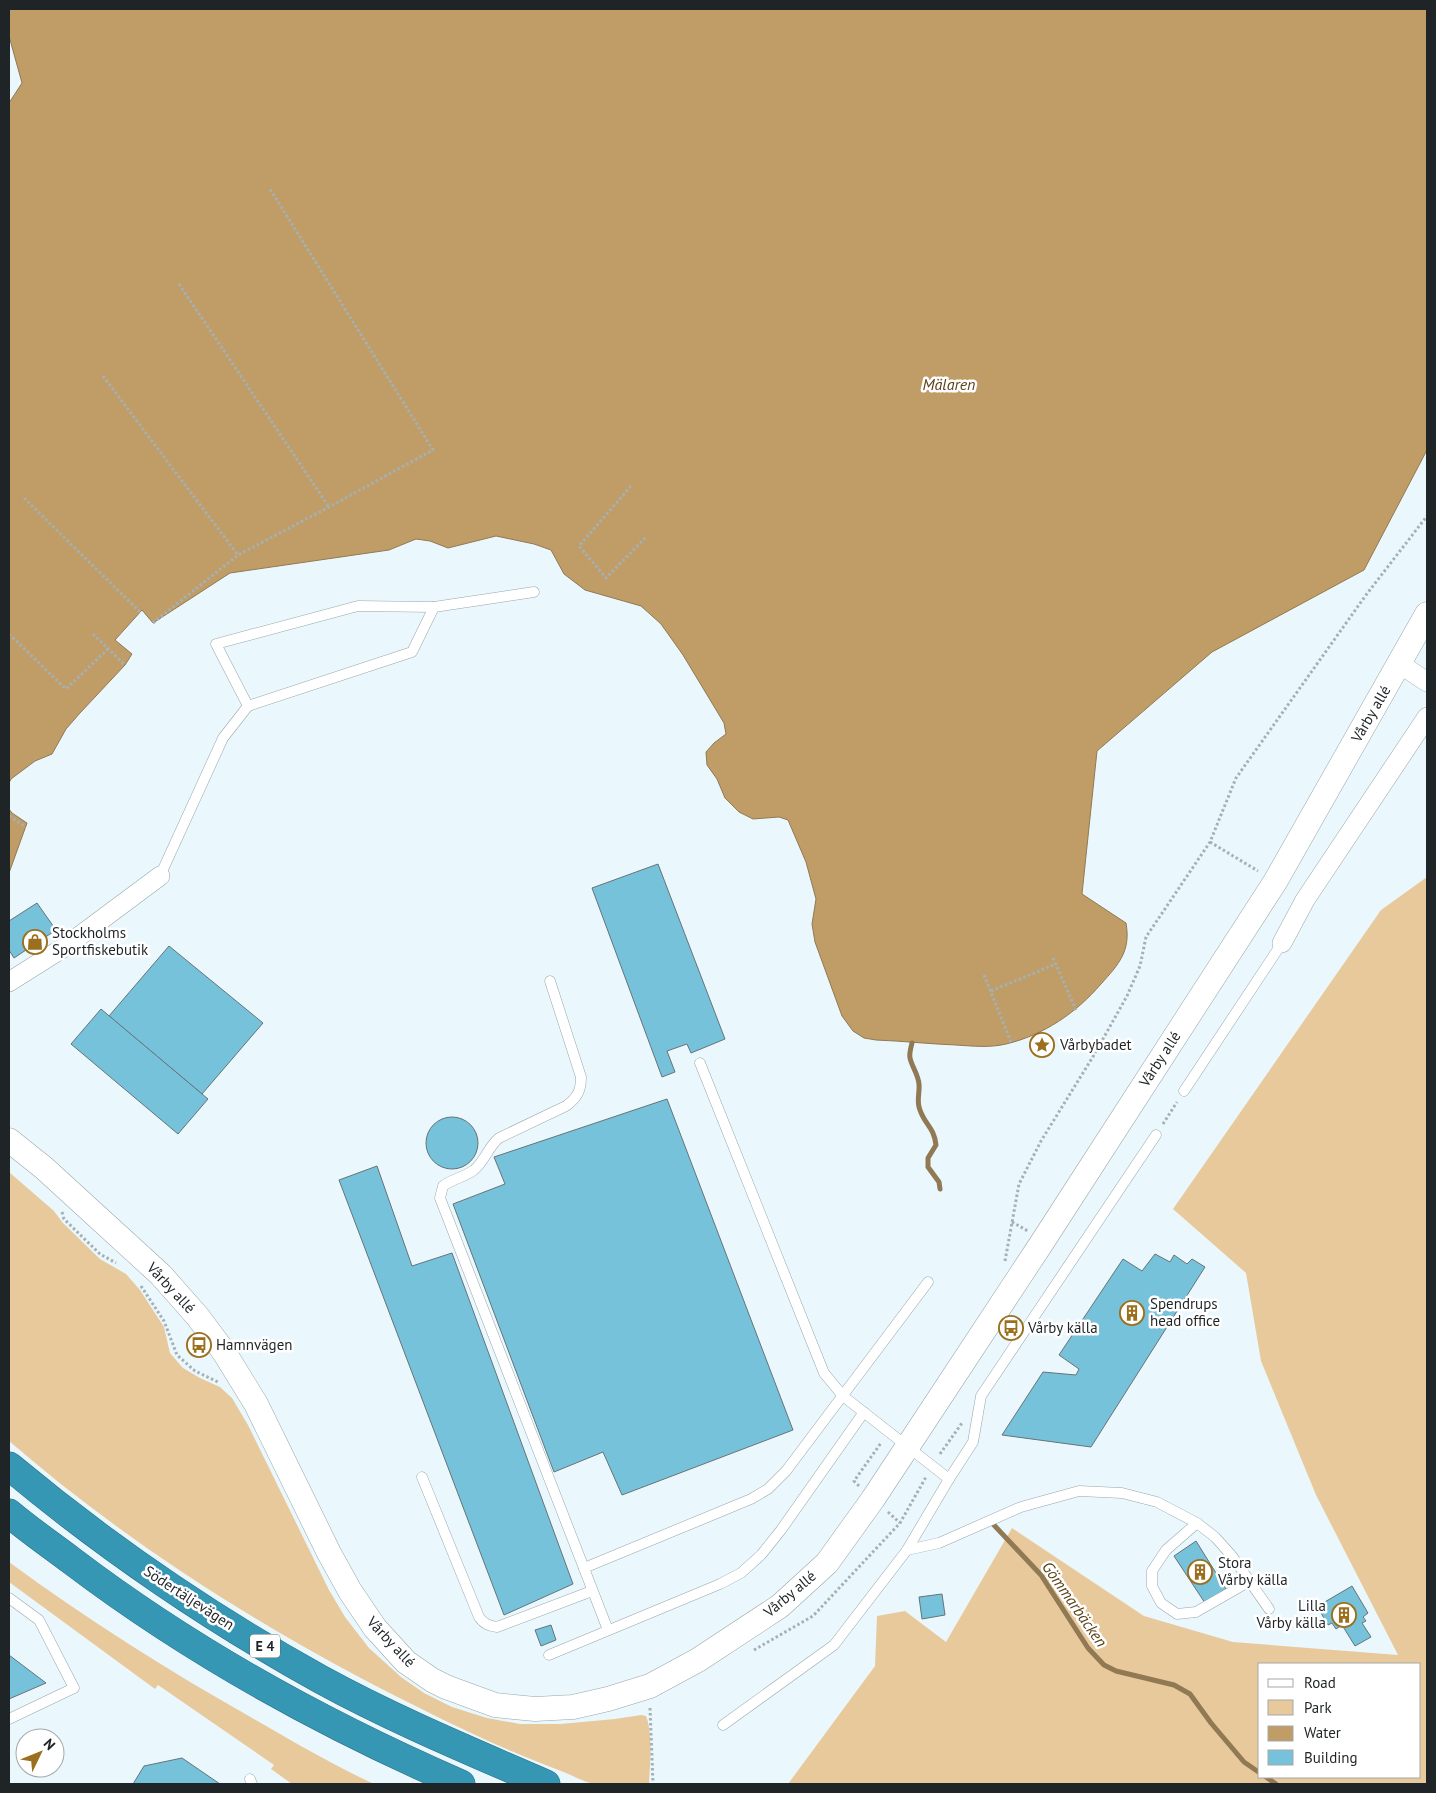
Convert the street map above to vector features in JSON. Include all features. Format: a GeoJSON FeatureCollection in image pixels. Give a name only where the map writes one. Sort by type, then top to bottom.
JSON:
{"type":"FeatureCollection","features":[{"type":"Feature","properties":{"kind":"highway","name":"Södertäljevägen"},"geometry":{"type":"LineString","coordinates":[[9,1466],[137,1565],[320,1679],[405,1722],[546,1784]]}},
{"type":"Feature","properties":{"kind":"highway","name":"E 4"},"geometry":{"type":"LineString","coordinates":[[9,1513],[116,1594],[205,1652],[299,1707],[395,1756],[461,1784]]}},
{"type":"Feature","properties":{"kind":"street","name":"Vårby allé"},"geometry":{"type":"LineString","coordinates":[[9,1140],[51,1174],[161,1275],[198,1317],[224,1352],[256,1404],[338,1570],[362,1610],[385,1640],[406,1662],[446,1688],[494,1705],[534,1709],[573,1707],[650,1686],[698,1660],[780,1606],[827,1563],[873,1500],[1275,882],[1427,614]]}},
{"type":"Feature","properties":{"kind":"street"},"geometry":{"type":"LineString","coordinates":[[1400,664],[1427,682]]}},
{"type":"Feature","properties":{"kind":"street"},"geometry":{"type":"LineString","coordinates":[[1282,944],[1305,900],[1427,718]]}},
{"type":"Feature","properties":{"kind":"street"},"geometry":{"type":"LineString","coordinates":[[9,982],[66,946],[160,876]]}},
{"type":"Feature","properties":{"kind":"lane"},"geometry":{"type":"LineString","coordinates":[[248,706],[216,644],[358,606],[434,607],[534,592]]}},
{"type":"Feature","properties":{"kind":"lane"},"geometry":{"type":"LineString","coordinates":[[160,876],[223,738],[248,706],[412,652],[434,607]]}},
{"type":"Feature","properties":{"kind":"lane"},"geometry":{"type":"LineString","coordinates":[[1184,1091],[1282,944]]}},
{"type":"Feature","properties":{"kind":"lane"},"geometry":{"type":"LineString","coordinates":[[550,981],[581,1077],[579,1094],[574,1101],[566,1106],[499,1138],[493,1143],[474,1170],[446,1183],[440,1194],[608,1630]]}},
{"type":"Feature","properties":{"kind":"lane"},"geometry":{"type":"LineString","coordinates":[[700,1063],[824,1372],[843,1396],[950,1479]]}},
{"type":"Feature","properties":{"kind":"lane"},"geometry":{"type":"LineString","coordinates":[[723,1725],[834,1645],[907,1550],[973,1442],[981,1396],[1156,1135]]}},
{"type":"Feature","properties":{"kind":"lane"},"geometry":{"type":"LineString","coordinates":[[584,1568],[751,1499],[768,1489],[786,1471],[928,1282]]}},
{"type":"Feature","properties":{"kind":"lane"},"geometry":{"type":"LineString","coordinates":[[548,1655],[720,1584],[741,1573],[753,1563],[781,1530],[864,1412]]}},
{"type":"Feature","properties":{"kind":"lane"},"geometry":{"type":"LineString","coordinates":[[422,1477],[479,1617],[484,1623],[497,1627],[592,1591]]}},
{"type":"Feature","properties":{"kind":"lane"},"geometry":{"type":"LineString","coordinates":[[907,1550],[939,1543],[1022,1507],[1079,1491],[1122,1493],[1157,1502],[1197,1522],[1215,1537],[1232,1556],[1269,1609]]}},
{"type":"Feature","properties":{"kind":"lane"},"geometry":{"type":"LineString","coordinates":[[1197,1522],[1166,1550],[1152,1571],[1152,1586],[1162,1603],[1177,1614],[1196,1612],[1250,1581]]}},
{"type":"Feature","properties":{"kind":"lane"},"geometry":{"type":"LineString","coordinates":[[9,1598],[39,1620],[74,1688],[9,1719]]}},
{"type":"Feature","properties":{"kind":"path"},"geometry":{"type":"LineString","coordinates":[[153,623],[238,555],[329,508],[433,450],[270,189]]}},
{"type":"Feature","properties":{"kind":"path"},"geometry":{"type":"LineString","coordinates":[[179,284],[329,508]]}},
{"type":"Feature","properties":{"kind":"path"},"geometry":{"type":"LineString","coordinates":[[103,376],[238,555]]}},
{"type":"Feature","properties":{"kind":"path"},"geometry":{"type":"LineString","coordinates":[[631,486],[579,546],[606,578],[646,537]]}},
{"type":"Feature","properties":{"kind":"path"},"geometry":{"type":"LineString","coordinates":[[24,498],[140,612]]}},
{"type":"Feature","properties":{"kind":"path"},"geometry":{"type":"LineString","coordinates":[[1004,1268],[1019,1184],[1041,1141],[1094,1055],[1126,996],[1140,966],[1146,937],[1210,842],[1236,778],[1366,594],[1427,516]]}},
{"type":"Feature","properties":{"kind":"path"},"geometry":{"type":"LineString","coordinates":[[9,634],[66,688],[108,649]]}},
{"type":"Feature","properties":{"kind":"path"},"geometry":{"type":"LineString","coordinates":[[93,634],[125,666]]}},
{"type":"Feature","properties":{"kind":"path"},"geometry":{"type":"LineString","coordinates":[[9,816],[26,827]]}},
{"type":"Feature","properties":{"kind":"path"},"geometry":{"type":"LineString","coordinates":[[1053,958],[1076,1010]]}},
{"type":"Feature","properties":{"kind":"path"},"geometry":{"type":"LineString","coordinates":[[991,991],[1056,964]]}},
{"type":"Feature","properties":{"kind":"path"},"geometry":{"type":"LineString","coordinates":[[984,975],[1012,1042]]}},
{"type":"Feature","properties":{"kind":"path"},"geometry":{"type":"LineString","coordinates":[[1156,1135],[1184,1091]]}},
{"type":"Feature","properties":{"kind":"path"},"geometry":{"type":"LineString","coordinates":[[889,1432],[854,1481],[900,1523]]}},
{"type":"Feature","properties":{"kind":"path"},"geometry":{"type":"LineString","coordinates":[[650,1708],[653,1784]]}},
{"type":"Feature","properties":{"kind":"green space"},"geometry":{"type":"Polygon","coordinates":[[[1427,877],[1427,1784],[788,1784],[875,1666],[877,1616],[905,1611],[946,1642],[1012,1528],[1144,1616],[1233,1642],[1398,1655],[1316,1495],[1261,1361],[1246,1273],[1173,1209],[1381,910],[1427,877]]]}},
{"type":"Feature","properties":{"kind":"green space"},"geometry":{"type":"Polygon","coordinates":[[[9,1172],[54,1211],[63,1223],[100,1259],[126,1274],[140,1290],[164,1327],[170,1353],[183,1368],[220,1387],[232,1398],[248,1425],[329,1590],[345,1617],[369,1648],[401,1677],[424,1693],[452,1707],[487,1718],[520,1724],[560,1724],[646,1716],[650,1740],[649,1784],[603,1785],[583,1781],[482,1738],[348,1671],[230,1603],[172,1566],[62,1485],[9,1441],[9,1172]]]}},
{"type":"Feature","properties":{"kind":"green space"},"geometry":{"type":"Polygon","coordinates":[[[9,1562],[99,1625],[160,1664],[299,1745],[374,1784],[292,1784],[271,1769],[274,1765],[158,1685],[155,1689],[9,1582],[9,1562]]]}},
{"type":"Feature","properties":{"kind":"water","name":"Mälaren"},"geometry":{"type":"Polygon","coordinates":[[[9,9],[1427,9],[1427,450],[1364,570],[1212,652],[1097,751],[1082,894],[1126,923],[1127,942],[1125,949],[1118,963],[1107,977],[1091,995],[1070,1013],[1046,1029],[1006,1044],[981,1046],[876,1040],[864,1038],[853,1031],[842,1016],[815,942],[812,924],[816,899],[806,862],[788,820],[779,817],[753,819],[739,812],[725,798],[717,779],[707,765],[706,752],[726,734],[724,723],[683,655],[661,624],[641,606],[585,590],[564,574],[551,550],[534,544],[496,536],[448,548],[430,541],[416,539],[389,550],[230,573],[153,623],[142,610],[115,640],[132,654],[125,665],[66,729],[52,754],[35,761],[11,779],[9,783],[9,103],[22,83],[9,36],[9,9]]]}},
{"type":"Feature","properties":{"kind":"water"},"geometry":{"type":"Polygon","coordinates":[[[9,809],[27,823],[9,873],[9,809]]]}},
{"type":"Feature","properties":{"kind":"building"},"geometry":{"type":"Polygon","coordinates":[[[658,864],[725,1039],[691,1053],[687,1044],[667,1051],[675,1072],[662,1077],[592,888],[658,864]]]}},
{"type":"Feature","properties":{"kind":"building"},"geometry":{"type":"Polygon","coordinates":[[[37,903],[56,930],[14,958],[9,950],[9,921],[37,903]]]}},
{"type":"Feature","properties":{"kind":"building"},"geometry":{"type":"Polygon","coordinates":[[[169,946],[263,1023],[202,1094],[109,1016],[169,946]]]}},
{"type":"Feature","properties":{"kind":"building"},"geometry":{"type":"Polygon","coordinates":[[[101,1009],[208,1099],[178,1134],[71,1044],[101,1009]]]}},
{"type":"Feature","properties":{"kind":"building"},"geometry":{"type":"Polygon","coordinates":[[[667,1099],[793,1430],[622,1495],[603,1452],[554,1472],[453,1204],[505,1184],[494,1157],[667,1099]]]}},
{"type":"Feature","properties":{"kind":"building"},"geometry":{"type":"Polygon","coordinates":[[[447,1117],[457,1117],[467,1121],[474,1128],[478,1143],[474,1158],[467,1165],[457,1169],[447,1169],[437,1165],[430,1158],[426,1148],[426,1138],[430,1128],[437,1121],[447,1117]]]}},
{"type":"Feature","properties":{"kind":"building"},"geometry":{"type":"Polygon","coordinates":[[[377,1166],[412,1266],[452,1253],[573,1584],[504,1615],[339,1180],[377,1166]]]}},
{"type":"Feature","properties":{"kind":"building","name":"Spendrups head office"},"geometry":{"type":"Polygon","coordinates":[[[1155,1254],[1170,1262],[1174,1255],[1187,1264],[1192,1259],[1205,1267],[1091,1447],[1002,1435],[1043,1372],[1076,1375],[1079,1369],[1059,1355],[1123,1259],[1142,1271],[1155,1254]]]}},
{"type":"Feature","properties":{"kind":"building","name":"Stora Vårby källa"},"geometry":{"type":"Polygon","coordinates":[[[1196,1541],[1226,1589],[1205,1603],[1174,1556],[1196,1541]]]}},
{"type":"Feature","properties":{"kind":"building","name":"Lilla Vårby källa"},"geometry":{"type":"Polygon","coordinates":[[[1352,1586],[1368,1613],[1363,1617],[1366,1621],[1362,1623],[1371,1637],[1355,1646],[1342,1625],[1336,1629],[1332,1623],[1328,1625],[1321,1613],[1327,1610],[1323,1603],[1352,1586]]]}},
{"type":"Feature","properties":{"kind":"building"},"geometry":{"type":"Polygon","coordinates":[[[942,1594],[945,1615],[922,1619],[919,1597],[942,1594]]]}},
{"type":"Feature","properties":{"kind":"building"},"geometry":{"type":"Polygon","coordinates":[[[551,1625],[556,1640],[541,1646],[535,1630],[551,1625]]]}},
{"type":"Feature","properties":{"kind":"building"},"geometry":{"type":"Polygon","coordinates":[[[9,1655],[46,1683],[9,1699],[9,1655]]]}},
{"type":"Feature","properties":{"kind":"building"},"geometry":{"type":"Polygon","coordinates":[[[182,1758],[220,1784],[133,1784],[144,1766],[182,1758]]]}},
{"type":"Feature","properties":{"kind":"waterway"},"geometry":{"type":"LineString","coordinates":[[912,1043],[910,1056],[918,1080],[919,1107],[933,1134],[936,1145],[928,1158],[928,1167],[939,1182],[940,1189]]}},
{"type":"Feature","properties":{"kind":"waterway","name":"Gömmarbäcken"},"geometry":{"type":"LineString","coordinates":[[993,1524],[1041,1575],[1088,1648],[1104,1665],[1116,1671],[1174,1685],[1190,1694],[1211,1723],[1244,1762],[1258,1772]]}},
{"type":"Feature","properties":{"kind":"waterway","name":"Gömmarbäcken"},"geometry":{"type":"LineString","coordinates":[[1267,1778],[1276,1784]]}},
{"type":"Feature","properties":{"kind":"place","name":"Stockholms Sportfiskebutik"},"geometry":{"type":"Point","coordinates":[35,942]}},
{"type":"Feature","properties":{"kind":"place","name":"Vårbybadet"},"geometry":{"type":"Point","coordinates":[1042,1045]}},
{"type":"Feature","properties":{"kind":"place","name":"Spendrups head office"},"geometry":{"type":"Point","coordinates":[1132,1313]}},
{"type":"Feature","properties":{"kind":"place","name":"Vårby källa"},"geometry":{"type":"Point","coordinates":[1011,1328]}},
{"type":"Feature","properties":{"kind":"place","name":"Hamnvägen"},"geometry":{"type":"Point","coordinates":[199,1345]}},
{"type":"Feature","properties":{"kind":"place","name":"Stora Vårby källa"},"geometry":{"type":"Point","coordinates":[1200,1572]}},
{"type":"Feature","properties":{"kind":"place","name":"Lilla Vårby källa"},"geometry":{"type":"Point","coordinates":[1344,1615]}}]}
